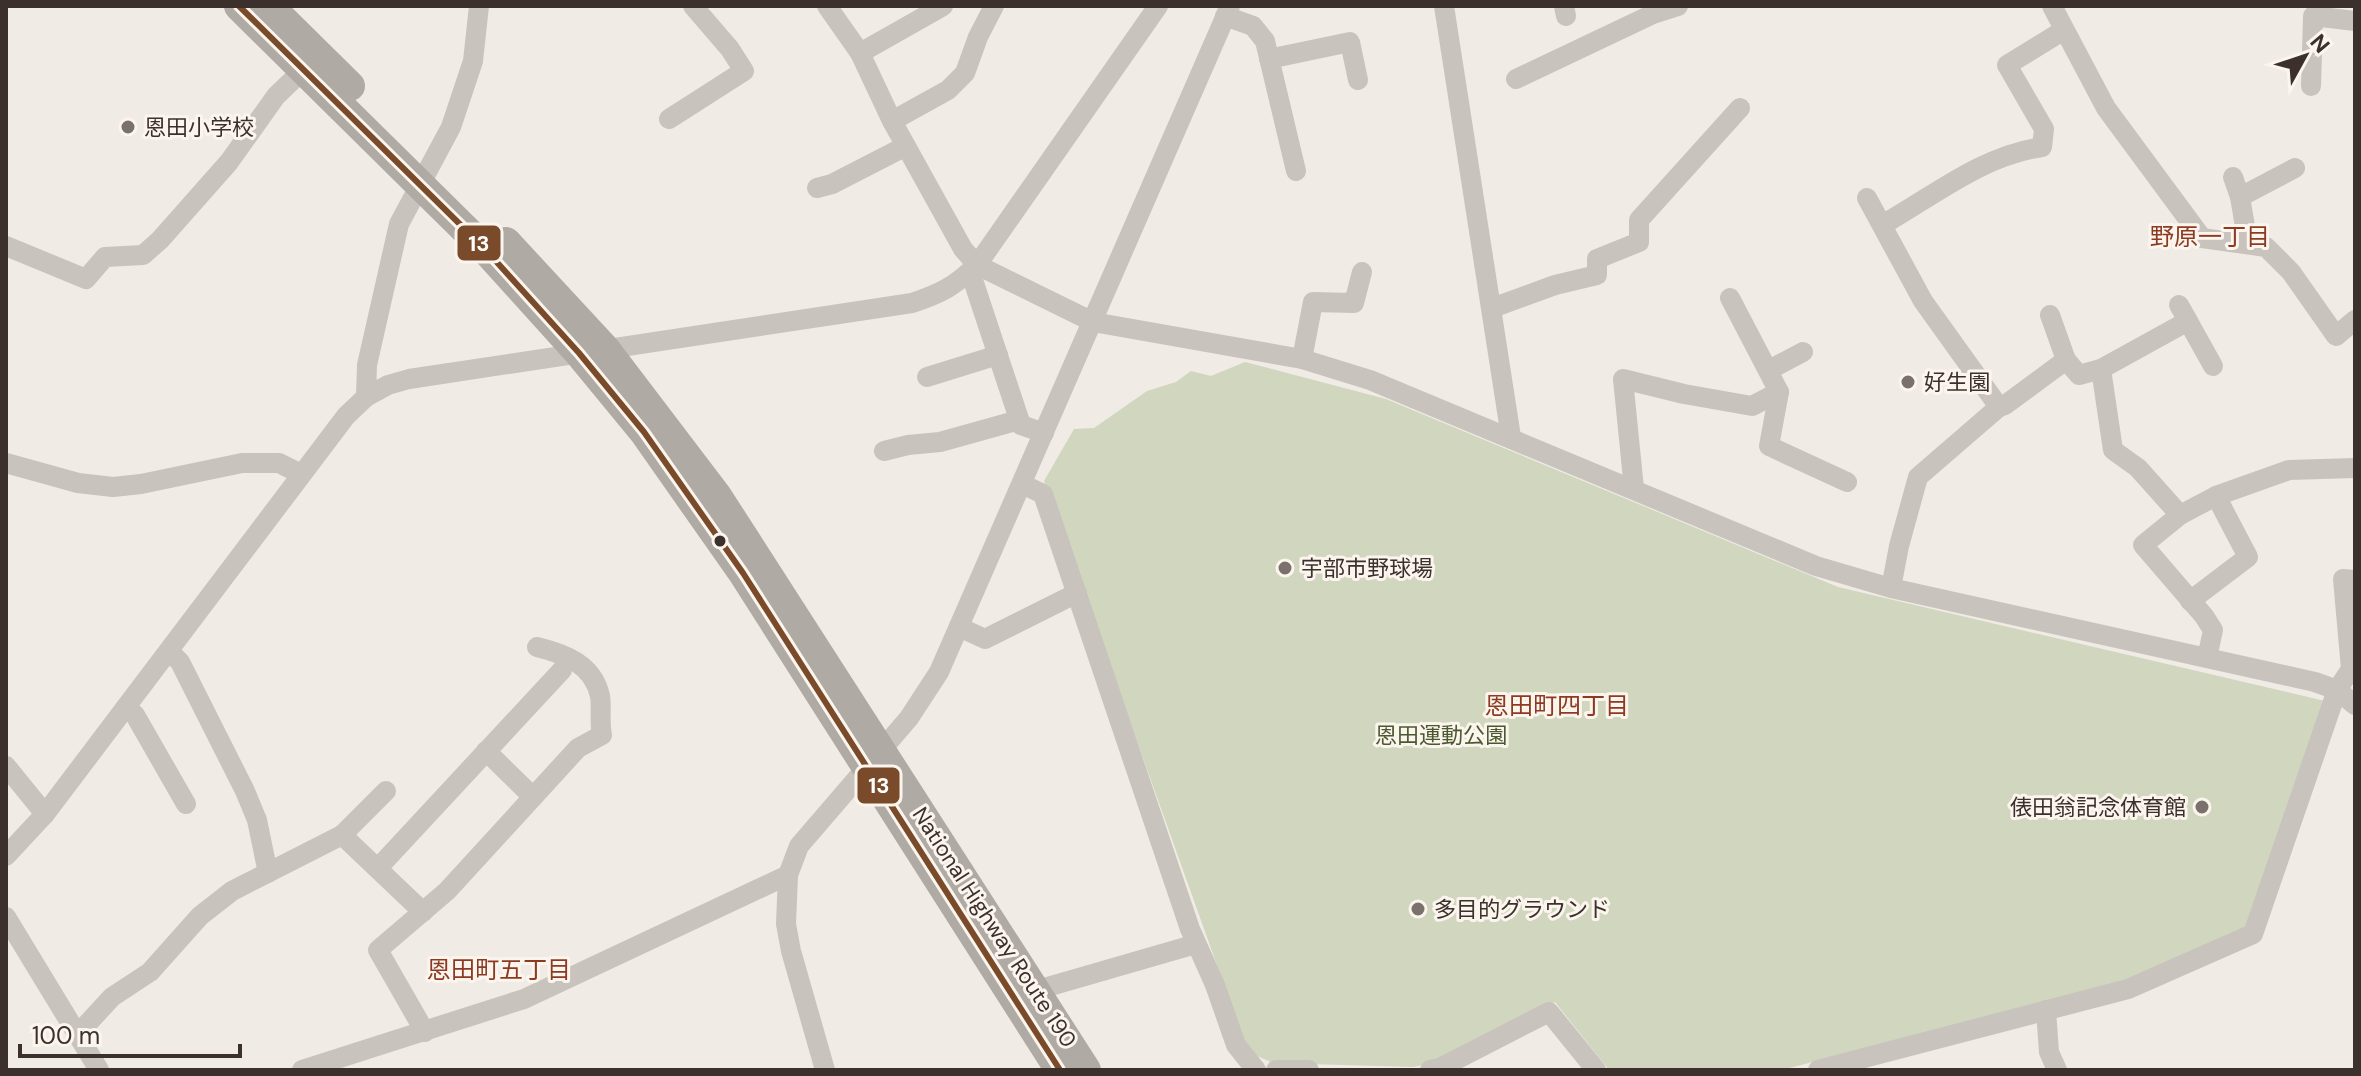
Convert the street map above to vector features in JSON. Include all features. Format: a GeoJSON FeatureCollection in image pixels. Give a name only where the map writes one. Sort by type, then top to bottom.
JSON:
{"type":"FeatureCollection","features":[{"type":"Feature","properties":{"kind":"highway","name":"National Highway Route 190"},"geometry":{"type":"LineString","coordinates":[[239,6],[303,70],[540,278],[592,352],[717,496],[875,759],[1025,994],[1086,1070]]}},
{"type":"Feature","properties":{"kind":"highway","name":"National Highway Route 190"},"geometry":{"type":"LineString","coordinates":[[269,6],[425,174]]}},
{"type":"Feature","properties":{"kind":"highway","name":"National Highway Route 190"},"geometry":{"type":"LineString","coordinates":[[1025,994],[1060,1070]]}},
{"type":"Feature","properties":{"kind":"street"},"geometry":{"type":"LineString","coordinates":[[669,119],[744,71],[730,49],[693,6]]}},
{"type":"Feature","properties":{"kind":"street"},"geometry":{"type":"LineString","coordinates":[[827,6],[860,53],[892,121],[973,268],[1021,425],[1044,433]]}},
{"type":"Feature","properties":{"kind":"street"},"geometry":{"type":"LineString","coordinates":[[860,53],[943,6]]}},
{"type":"Feature","properties":{"kind":"street"},"geometry":{"type":"LineString","coordinates":[[892,121],[948,90],[965,73],[994,6]]}},
{"type":"Feature","properties":{"kind":"street"},"geometry":{"type":"LineString","coordinates":[[6,856],[45,814],[301,474],[346,416],[366,397],[388,385],[409,379],[912,303],[940,294],[973,268],[1158,6]]}},
{"type":"Feature","properties":{"kind":"street"},"geometry":{"type":"LineString","coordinates":[[1444,6],[1511,437]]}},
{"type":"Feature","properties":{"kind":"street"},"geometry":{"type":"LineString","coordinates":[[1516,79],[1653,14],[1678,6]]}},
{"type":"Feature","properties":{"kind":"street"},"geometry":{"type":"LineString","coordinates":[[2052,6],[2106,108],[2202,238],[2266,247],[2291,272],[2336,336],[2355,320]]}},
{"type":"Feature","properties":{"kind":"street"},"geometry":{"type":"LineString","coordinates":[[366,397],[367,365],[399,224],[451,127],[473,61],[479,11]]}},
{"type":"Feature","properties":{"kind":"street"},"geometry":{"type":"LineString","coordinates":[[825,1070],[786,924],[788,875],[799,846],[875,759],[931,687],[1227,11],[1253,26],[1265,41],[1296,171]]}},
{"type":"Feature","properties":{"kind":"street"},"geometry":{"type":"LineString","coordinates":[[2311,86],[2313,16],[2355,21]]}},
{"type":"Feature","properties":{"kind":"street"},"geometry":{"type":"LineString","coordinates":[[1889,221],[1984,164],[2020,150],[2042,147],[2044,129],[2007,65],[2064,30]]}},
{"type":"Feature","properties":{"kind":"street"},"geometry":{"type":"LineString","coordinates":[[1269,59],[1350,42],[1358,80]]}},
{"type":"Feature","properties":{"kind":"street"},"geometry":{"type":"LineString","coordinates":[[6,246],[86,279],[105,257],[143,255],[229,162],[276,96],[303,70]]}},
{"type":"Feature","properties":{"kind":"street"},"geometry":{"type":"LineString","coordinates":[[1492,308],[1555,285],[1597,275],[1597,259],[1639,242],[1639,220],[1740,108]]}},
{"type":"Feature","properties":{"kind":"street"},"geometry":{"type":"LineString","coordinates":[[817,188],[832,184],[906,146]]}},
{"type":"Feature","properties":{"kind":"street"},"geometry":{"type":"LineString","coordinates":[[2248,244],[2236,187],[2295,168]]}},
{"type":"Feature","properties":{"kind":"street"},"geometry":{"type":"LineString","coordinates":[[1867,198],[1923,301],[1999,407]]}},
{"type":"Feature","properties":{"kind":"street"},"geometry":{"type":"LineString","coordinates":[[973,268],[1093,322],[1302,359],[1370,380],[1816,566],[1891,588],[2315,682],[2337,690],[2355,705]]}},
{"type":"Feature","properties":{"kind":"street"},"geometry":{"type":"LineString","coordinates":[[1302,359],[1313,302],[1354,303],[1362,272]]}},
{"type":"Feature","properties":{"kind":"street"},"geometry":{"type":"LineString","coordinates":[[1730,298],[1779,392],[1769,446],[1847,482]]}},
{"type":"Feature","properties":{"kind":"street"},"geometry":{"type":"LineString","coordinates":[[2050,315],[2066,360],[2079,375],[2101,369],[2183,313],[2213,366]]}},
{"type":"Feature","properties":{"kind":"street"},"geometry":{"type":"LineString","coordinates":[[1769,370],[1803,352]]}},
{"type":"Feature","properties":{"kind":"street"},"geometry":{"type":"LineString","coordinates":[[927,377],[998,355]]}},
{"type":"Feature","properties":{"kind":"street"},"geometry":{"type":"LineString","coordinates":[[1891,588],[1918,477],[1999,407],[2066,360]]}},
{"type":"Feature","properties":{"kind":"street"},"geometry":{"type":"LineString","coordinates":[[2101,369],[2113,450],[2138,468],[2180,515]]}},
{"type":"Feature","properties":{"kind":"street"},"geometry":{"type":"LineString","coordinates":[[1634,489],[1623,379],[1752,406],[1779,392]]}},
{"type":"Feature","properties":{"kind":"street"},"geometry":{"type":"LineString","coordinates":[[884,451],[940,442],[1019,420]]}},
{"type":"Feature","properties":{"kind":"street"},"geometry":{"type":"LineString","coordinates":[[6,463],[78,483],[113,487],[242,463],[279,463],[301,474]]}},
{"type":"Feature","properties":{"kind":"street"},"geometry":{"type":"LineString","coordinates":[[2207,658],[2213,630],[2143,545],[2180,515],[2216,496],[2289,470],[2355,468]]}},
{"type":"Feature","properties":{"kind":"street"},"geometry":{"type":"LineString","coordinates":[[1022,484],[1043,494],[1176,891],[1236,1045],[1256,1070]]}},
{"type":"Feature","properties":{"kind":"street"},"geometry":{"type":"LineString","coordinates":[[2190,601],[2248,557],[2216,496]]}},
{"type":"Feature","properties":{"kind":"street"},"geometry":{"type":"LineString","coordinates":[[1818,1070],[1870,1063],[2046,1010],[2128,989],[2253,934],[2337,690],[2351,669],[2351,636],[2343,579],[2355,580]]}},
{"type":"Feature","properties":{"kind":"street"},"geometry":{"type":"LineString","coordinates":[[959,627],[985,639],[1077,593]]}},
{"type":"Feature","properties":{"kind":"street"},"geometry":{"type":"LineString","coordinates":[[425,1032],[378,950],[447,891],[578,748],[602,735],[600,698],[592,677],[579,663],[557,652],[537,647]]}},
{"type":"Feature","properties":{"kind":"street"},"geometry":{"type":"LineString","coordinates":[[169,651],[180,662],[245,791],[257,820],[268,873]]}},
{"type":"Feature","properties":{"kind":"street"},"geometry":{"type":"LineString","coordinates":[[378,868],[562,670]]}},
{"type":"Feature","properties":{"kind":"street"},"geometry":{"type":"LineString","coordinates":[[126,707],[135,715],[186,804]]}},
{"type":"Feature","properties":{"kind":"street"},"geometry":{"type":"LineString","coordinates":[[486,751],[533,797]]}},
{"type":"Feature","properties":{"kind":"street"},"geometry":{"type":"LineString","coordinates":[[6,766],[45,814]]}},
{"type":"Feature","properties":{"kind":"street"},"geometry":{"type":"LineString","coordinates":[[77,1035],[112,997],[150,972],[200,916],[232,891],[342,835],[386,791]]}},
{"type":"Feature","properties":{"kind":"street"},"geometry":{"type":"LineString","coordinates":[[342,835],[423,912]]}},
{"type":"Feature","properties":{"kind":"street"},"geometry":{"type":"LineString","coordinates":[[302,1070],[524,999],[788,875]]}},
{"type":"Feature","properties":{"kind":"street"},"geometry":{"type":"LineString","coordinates":[[6,917],[99,1070]]}},
{"type":"Feature","properties":{"kind":"street"},"geometry":{"type":"LineString","coordinates":[[1025,994],[1196,944]]}},
{"type":"Feature","properties":{"kind":"street"},"geometry":{"type":"LineString","coordinates":[[2046,1010],[2049,1052],[2057,1070]]}},
{"type":"Feature","properties":{"kind":"street"},"geometry":{"type":"LineString","coordinates":[[1430,1070],[1440,1068],[1549,1012],[1596,1070]]}},
{"type":"Feature","properties":{"kind":"street"},"geometry":{"type":"LineString","coordinates":[[1276,1070],[1309,1070]]}},
{"type":"Feature","properties":{"kind":"green space","name":"恩田運動公園"},"geometry":{"type":"Polygon","coordinates":[[[1245,362],[1386,399],[1838,587],[2325,701],[2248,929],[2135,977],[2044,1004],[1781,1070],[1609,1070],[1555,1002],[1439,1062],[1413,1067],[1273,1063],[1248,1052],[1044,481],[1074,429],[1094,428],[1147,391],[1176,382],[1191,371],[1211,376],[1245,362]]]}},
{"type":"Feature","properties":{"kind":"transit line","name":"13"},"geometry":{"type":"LineString","coordinates":[[239,6],[485,249],[579,353],[644,432],[743,573],[1060,1070]]}},
{"type":"Feature","properties":{"kind":"place","name":"恩田小学校"},"geometry":{"type":"Point","coordinates":[128,127]}},
{"type":"Feature","properties":{"kind":"place","name":"好生園"},"geometry":{"type":"Point","coordinates":[1908,382]}},
{"type":"Feature","properties":{"kind":"place","name":"宇部市野球場"},"geometry":{"type":"Point","coordinates":[1285,568]}},
{"type":"Feature","properties":{"kind":"place","name":"俵田翁記念体育館"},"geometry":{"type":"Point","coordinates":[2202,807]}},
{"type":"Feature","properties":{"kind":"place","name":"多目的グラウンド"},"geometry":{"type":"Point","coordinates":[1418,909]}},
{"type":"Feature","properties":{"kind":"district","name":"野原一丁目"},"geometry":{"type":"Point","coordinates":[2210,237]}},
{"type":"Feature","properties":{"kind":"district","name":"恩田町四丁目"},"geometry":{"type":"Point","coordinates":[1557,706]}},
{"type":"Feature","properties":{"kind":"district","name":"恩田町五丁目"},"geometry":{"type":"Point","coordinates":[499,970]}}]}
